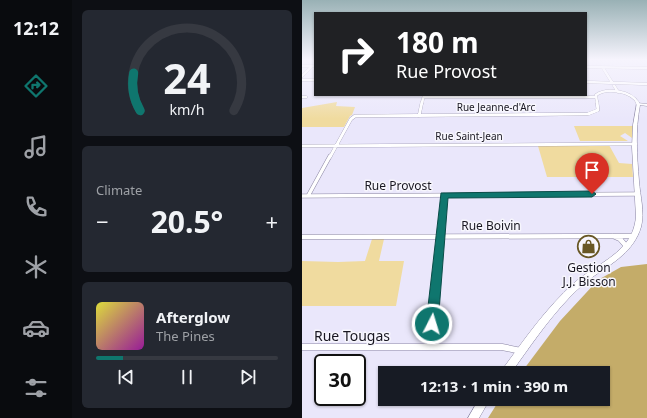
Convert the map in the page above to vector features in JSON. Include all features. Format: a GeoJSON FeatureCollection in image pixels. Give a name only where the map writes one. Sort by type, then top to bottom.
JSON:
{"type":"FeatureCollection","features":[{"type":"Feature","properties":{"kind":"street"},"geometry":{"type":"LineString","coordinates":[[302,80],[314,80]]}},
{"type":"Feature","properties":{"kind":"street"},"geometry":{"type":"LineString","coordinates":[[610,80],[618,92]]}},
{"type":"Feature","properties":{"kind":"street"},"geometry":{"type":"LineString","coordinates":[[587,82],[647,84]]}},
{"type":"Feature","properties":{"kind":"street"},"geometry":{"type":"LineString","coordinates":[[419,116],[424,96],[596,97],[596,94],[599,92],[618,92],[633,96],[638,104],[636,144],[640,216],[634,236],[627,247],[577,285],[556,308],[509,366]]}},
{"type":"Feature","properties":{"kind":"street","name":"Rue Jeanne-d'Arc"},"geometry":{"type":"LineString","coordinates":[[335,145],[353,117],[588,114],[598,110],[596,97]]}},
{"type":"Feature","properties":{"kind":"street"},"geometry":{"type":"LineString","coordinates":[[638,104],[647,105]]}},
{"type":"Feature","properties":{"kind":"street","name":"Rue Saint-Jean"},"geometry":{"type":"LineString","coordinates":[[302,146],[636,144]]}},
{"type":"Feature","properties":{"kind":"street"},"geometry":{"type":"LineString","coordinates":[[308,196],[335,145]]}},
{"type":"Feature","properties":{"kind":"street","name":"Rue Provost"},"geometry":{"type":"LineString","coordinates":[[302,196],[638,194]]}},
{"type":"Feature","properties":{"kind":"street"},"geometry":{"type":"LineString","coordinates":[[430,346],[444,195]]}},
{"type":"Feature","properties":{"kind":"street"},"geometry":{"type":"LineString","coordinates":[[609,235],[619,238],[627,247]]}},
{"type":"Feature","properties":{"kind":"street","name":"Rue Boivin"},"geometry":{"type":"LineString","coordinates":[[302,237],[634,236]]}},
{"type":"Feature","properties":{"kind":"street","name":"Rue Tougas"},"geometry":{"type":"LineString","coordinates":[[302,347],[502,347],[521,351]]}},
{"type":"Feature","properties":{"kind":"street"},"geometry":{"type":"LineString","coordinates":[[473,418],[481,406]]}},
{"type":"Feature","properties":{"kind":"shaded area"},"geometry":{"type":"Polygon","coordinates":[[[337,102],[336,106],[355,107],[352,115],[344,127],[302,127],[302,108],[337,102]]]}},
{"type":"Feature","properties":{"kind":"shaded area"},"geometry":{"type":"Polygon","coordinates":[[[574,126],[633,126],[632,138],[625,133],[620,136],[628,141],[580,141],[574,126]]]}},
{"type":"Feature","properties":{"kind":"shaded area"},"geometry":{"type":"Polygon","coordinates":[[[609,145],[619,163],[632,164],[633,177],[547,177],[538,146],[609,145]]]}},
{"type":"Feature","properties":{"kind":"shaded area"},"geometry":{"type":"Polygon","coordinates":[[[372,239],[384,239],[379,261],[404,261],[396,306],[302,306],[302,261],[365,261],[372,239]]]}},
{"type":"Feature","properties":{"kind":"shaded area"},"geometry":{"type":"Polygon","coordinates":[[[647,264],[647,418],[488,418],[496,406],[610,406],[610,366],[526,366],[560,321],[598,280],[621,267],[647,264]]]}},
{"type":"Feature","properties":{"kind":"place","name":"Gestion J.J. Bisson"},"geometry":{"type":"Point","coordinates":[589,246]}},
{"type":"Feature","properties":{"kind":"route"},"geometry":{"type":"LineString","coordinates":[[432,324],[444,195],[592,194]]}}]}
